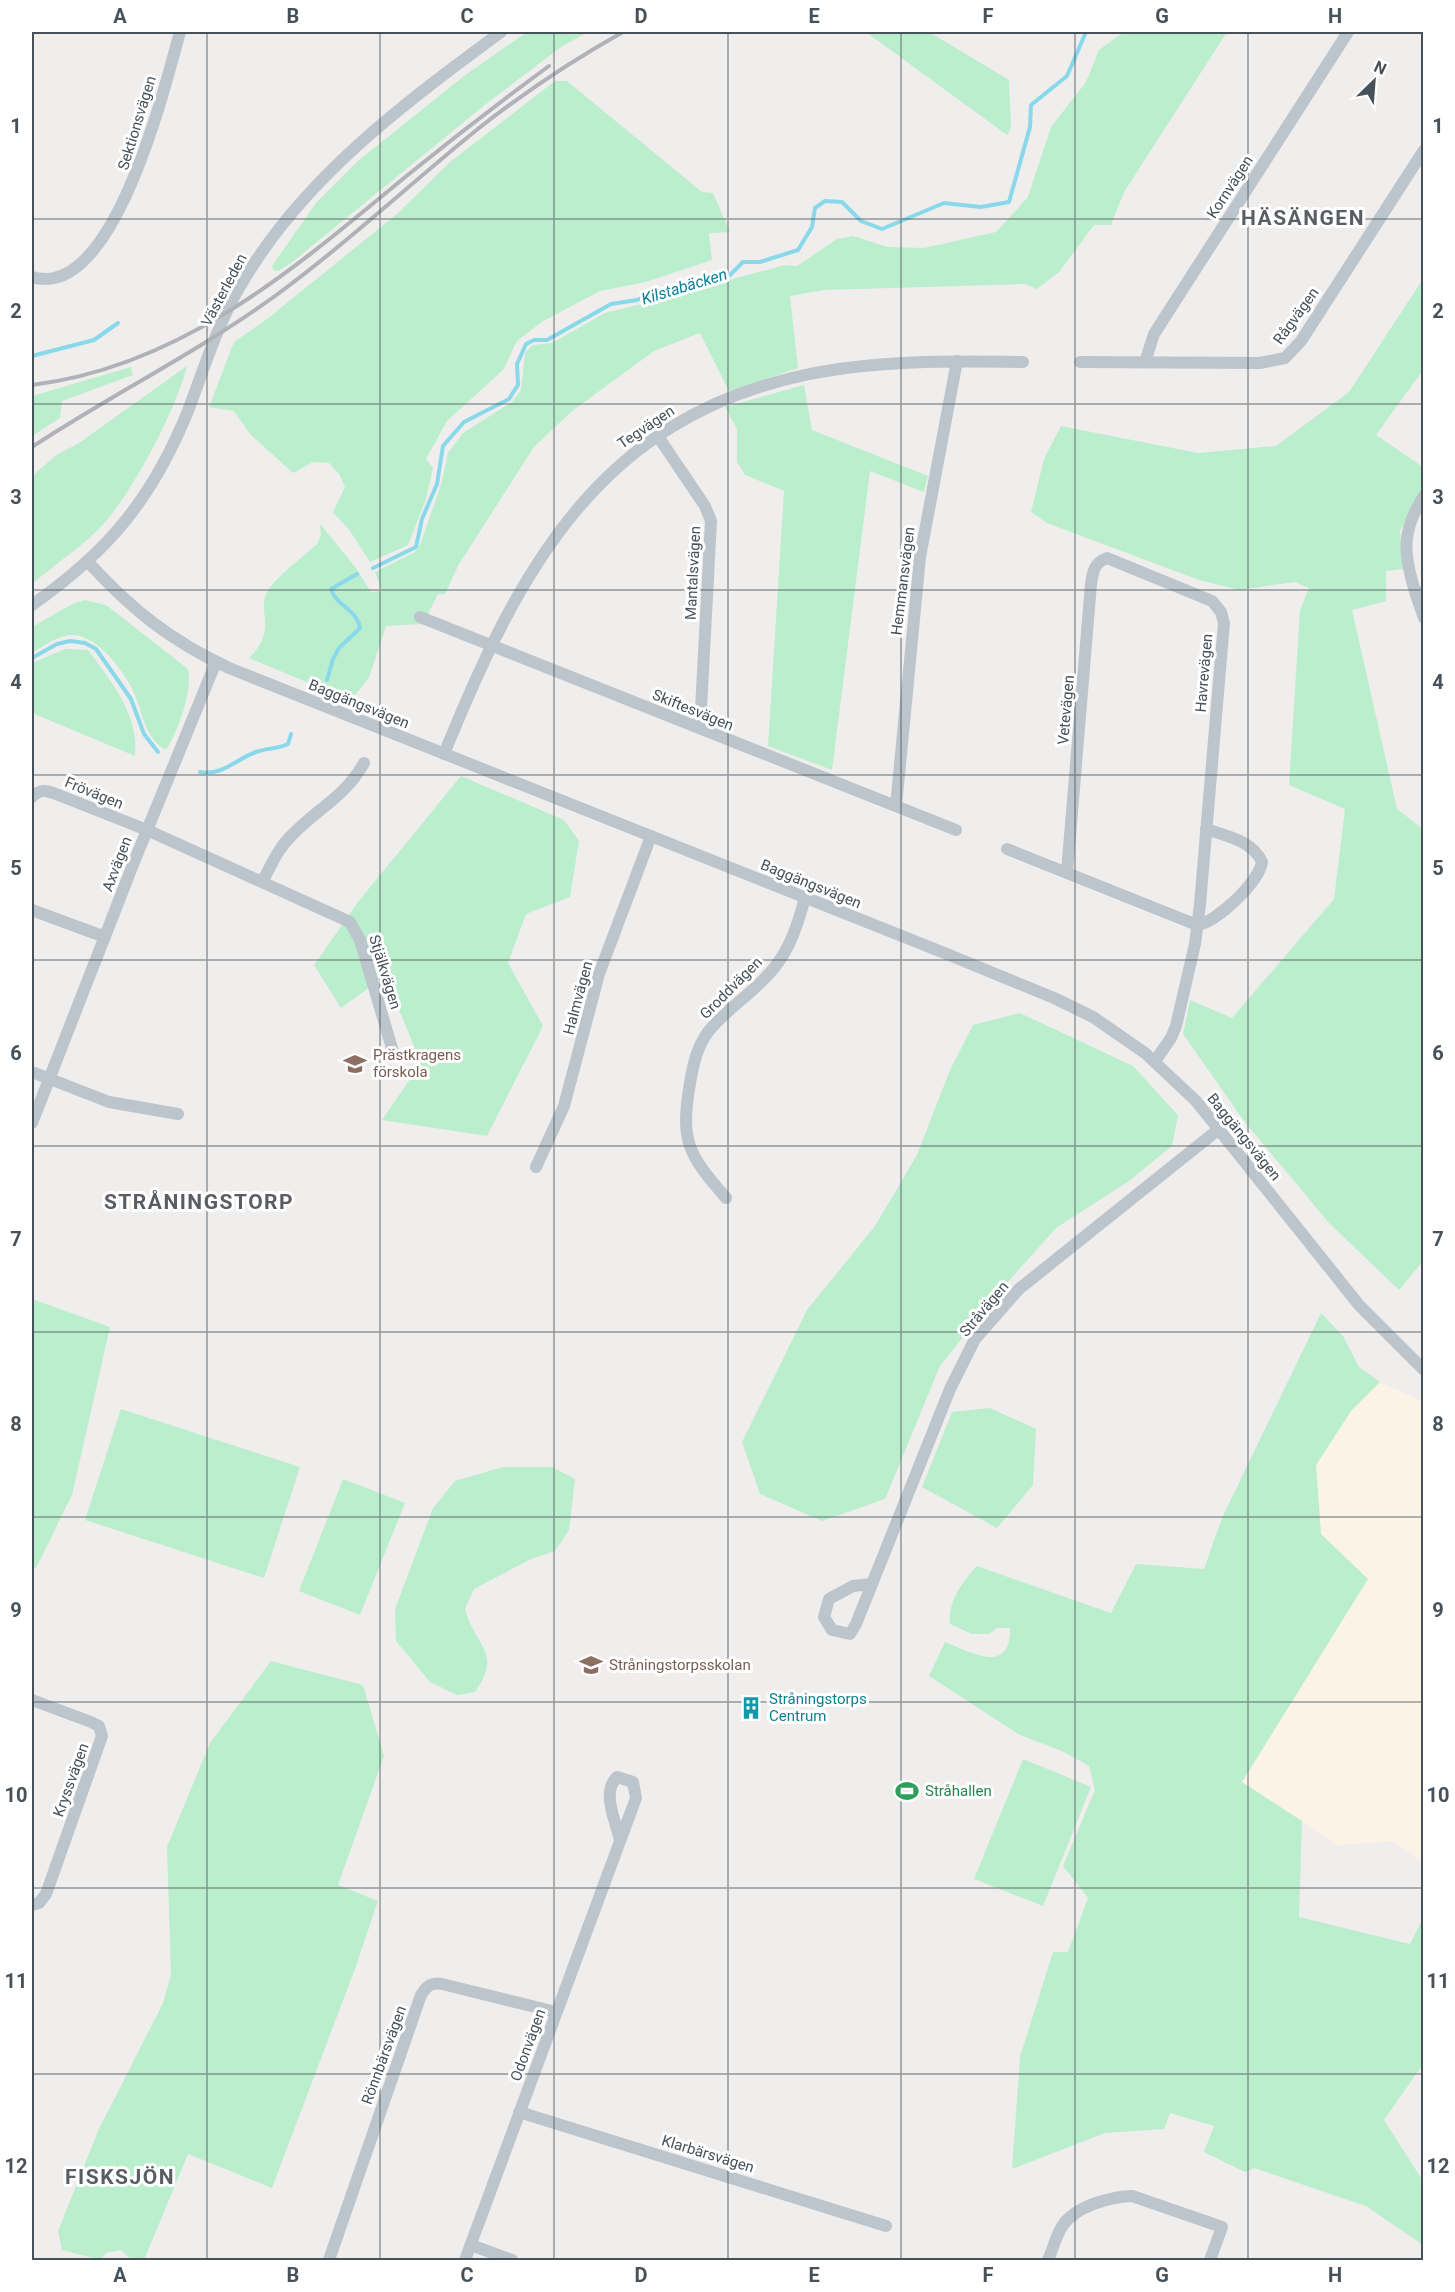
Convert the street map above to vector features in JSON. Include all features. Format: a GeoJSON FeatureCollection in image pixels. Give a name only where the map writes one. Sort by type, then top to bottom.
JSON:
{"type":"FeatureCollection","features":[{"type":"Feature","properties":{"kind":"street","name":"Sektionsvägen"},"geometry":{"type":"LineString","coordinates":[[32,277],[53,278],[71,271],[86,258],[117,214],[143,158],[180,32]]}},
{"type":"Feature","properties":{"kind":"street","name":"Västerleden"},"geometry":{"type":"LineString","coordinates":[[32,605],[88,562],[124,525],[147,494],[166,460],[229,305],[277,231],[320,181],[350,151],[501,32]]}},
{"type":"Feature","properties":{"kind":"street","name":"Kornvägen"},"geometry":{"type":"LineString","coordinates":[[1145,362],[1154,334],[1348,32]]}},
{"type":"Feature","properties":{"kind":"street","name":"Rågvägen"},"geometry":{"type":"LineString","coordinates":[[1080,362],[1260,363],[1285,358],[1301,341],[1424,150]]}},
{"type":"Feature","properties":{"kind":"street","name":"Tegvägen"},"geometry":{"type":"LineString","coordinates":[[444,754],[490,645],[512,606],[581,504],[621,461],[657,435],[706,407],[773,382],[859,367],[957,362],[1023,362]]}},
{"type":"Feature","properties":{"kind":"street","name":"Hemmansvägen"},"geometry":{"type":"LineString","coordinates":[[896,806],[920,557],[957,362]]}},
{"type":"Feature","properties":{"kind":"street","name":"Mantalsvägen"},"geometry":{"type":"LineString","coordinates":[[657,435],[705,506],[711,521],[699,728]]}},
{"type":"Feature","properties":{"kind":"street"},"geometry":{"type":"LineString","coordinates":[[1424,496],[1406,537],[1405,554],[1420,594],[1424,618]]}},
{"type":"Feature","properties":{"kind":"street","name":"Havrevägen"},"geometry":{"type":"LineString","coordinates":[[1107,558],[1212,601],[1221,612],[1224,623],[1197,925],[1176,1026],[1171,1038],[1155,1061]]}},
{"type":"Feature","properties":{"kind":"street","name":"Vetevägen"},"geometry":{"type":"LineString","coordinates":[[1067,872],[1091,584],[1093,570],[1098,561],[1107,558]]}},
{"type":"Feature","properties":{"kind":"street","name":"Baggängsvägen"},"geometry":{"type":"LineString","coordinates":[[88,562],[145,619],[216,662],[1054,998],[1119,1033],[1155,1061],[1196,1101],[1359,1305],[1424,1370]]}},
{"type":"Feature","properties":{"kind":"street","name":"Skiftesvägen"},"geometry":{"type":"LineString","coordinates":[[420,617],[957,830]]}},
{"type":"Feature","properties":{"kind":"street","name":"Axvägen"},"geometry":{"type":"LineString","coordinates":[[32,1123],[147,830],[216,662]]}},
{"type":"Feature","properties":{"kind":"street"},"geometry":{"type":"LineString","coordinates":[[262,882],[284,843],[342,794],[353,783],[364,763]]}},
{"type":"Feature","properties":{"kind":"street","name":"Frövägen"},"geometry":{"type":"LineString","coordinates":[[32,797],[37,792],[45,790],[147,830]]}},
{"type":"Feature","properties":{"kind":"street"},"geometry":{"type":"LineString","coordinates":[[1007,849],[1197,925],[1207,924],[1218,916],[1256,877],[1263,862],[1258,852],[1249,845],[1206,829]]}},
{"type":"Feature","properties":{"kind":"street","name":"Stjälkvägen"},"geometry":{"type":"LineString","coordinates":[[147,830],[353,925],[360,940],[394,1055]]}},
{"type":"Feature","properties":{"kind":"street","name":"Halmvägen"},"geometry":{"type":"LineString","coordinates":[[536,1167],[564,1106],[607,948],[651,837]]}},
{"type":"Feature","properties":{"kind":"street","name":"Groddvägen"},"geometry":{"type":"LineString","coordinates":[[726,1198],[695,1160],[686,1135],[686,1109],[693,1065],[708,1032],[758,985],[784,954],[797,926],[805,898]]}},
{"type":"Feature","properties":{"kind":"street"},"geometry":{"type":"LineString","coordinates":[[32,909],[105,938]]}},
{"type":"Feature","properties":{"kind":"street"},"geometry":{"type":"LineString","coordinates":[[32,1072],[109,1102],[178,1114]]}},
{"type":"Feature","properties":{"kind":"street","name":"Stråvägen"},"geometry":{"type":"LineString","coordinates":[[871,1584],[853,1586],[829,1599],[824,1617],[832,1630],[850,1634],[871,1584],[950,1389],[975,1339],[1019,1289],[1219,1129]]}},
{"type":"Feature","properties":{"kind":"street","name":"Kryssvägen"},"geometry":{"type":"LineString","coordinates":[[32,1700],[92,1722],[99,1726],[102,1736],[46,1894],[39,1903],[32,1905]]}},
{"type":"Feature","properties":{"kind":"street","name":"Odonvägen"},"geometry":{"type":"LineString","coordinates":[[465,2260],[620,1840]]}},
{"type":"Feature","properties":{"kind":"street","name":"Rönnbärsvägen"},"geometry":{"type":"LineString","coordinates":[[329,2260],[405,2038],[421,1995],[427,1986],[435,1983],[442,1984],[556,2012]]}},
{"type":"Feature","properties":{"kind":"street","name":"Klarbärsvägen"},"geometry":{"type":"LineString","coordinates":[[519,2112],[886,2226]]}},
{"type":"Feature","properties":{"kind":"street"},"geometry":{"type":"LineString","coordinates":[[1048,2260],[1062,2227],[1070,2217],[1082,2209],[1119,2197],[1132,2196],[1222,2227],[1210,2260]]}},
{"type":"Feature","properties":{"kind":"street"},"geometry":{"type":"LineString","coordinates":[[471,2246],[512,2260]]}},
{"type":"Feature","properties":{"kind":"shaded area"},"geometry":{"type":"Polygon","coordinates":[[[1380,1382],[1423,1402],[1423,1862],[1393,1841],[1337,1845],[1242,1782],[1367,1580],[1321,1534],[1316,1465],[1351,1411],[1380,1382]]]}},
{"type":"Feature","properties":{"kind":"green space"},"geometry":{"type":"Polygon","coordinates":[[[527,32],[588,32],[561,47],[486,104],[291,263],[278,271],[273,270],[272,266],[316,203],[358,161],[464,76],[527,32]]]}},
{"type":"Feature","properties":{"kind":"green space"},"geometry":{"type":"Polygon","coordinates":[[[866,32],[929,32],[1009,80],[1011,128],[1007,135],[866,32]]]}},
{"type":"Feature","properties":{"kind":"green space"},"geometry":{"type":"Polygon","coordinates":[[[1124,32],[1227,32],[1124,192],[1111,225],[1094,225],[1059,272],[1037,289],[1025,284],[824,290],[790,296],[798,368],[729,391],[700,333],[654,351],[572,411],[534,447],[459,564],[445,594],[438,594],[423,624],[386,626],[369,678],[355,695],[340,696],[249,658],[263,638],[264,605],[269,589],[285,571],[317,544],[321,535],[320,524],[356,568],[371,592],[382,591],[375,572],[415,552],[420,545],[441,485],[448,453],[463,433],[512,402],[521,390],[525,353],[533,345],[552,343],[605,313],[642,304],[715,280],[725,281],[785,265],[797,266],[837,239],[853,236],[888,247],[924,248],[996,232],[1028,197],[1051,127],[1086,82],[1099,50],[1124,32]]]}},
{"type":"Feature","properties":{"kind":"green space"},"geometry":{"type":"Polygon","coordinates":[[[555,81],[567,81],[702,192],[713,193],[730,232],[709,233],[712,260],[646,282],[600,291],[543,321],[517,341],[503,370],[447,421],[426,459],[433,468],[426,499],[408,545],[370,562],[350,531],[333,512],[345,487],[339,474],[329,463],[313,462],[293,473],[250,434],[234,411],[209,407],[234,342],[267,319],[397,214],[450,162],[555,81]]]}},
{"type":"Feature","properties":{"kind":"green space"},"geometry":{"type":"Polygon","coordinates":[[[1423,279],[1423,370],[1376,435],[1423,467],[1423,488],[1400,531],[1403,569],[1386,571],[1386,601],[1352,610],[1397,809],[1423,829],[1423,1261],[1399,1290],[1329,1223],[1244,1121],[1183,1034],[1190,1000],[1232,1018],[1334,899],[1345,809],[1289,785],[1300,610],[1309,588],[1295,582],[1239,590],[1199,580],[1047,523],[1031,512],[1044,459],[1061,426],[1198,453],[1276,446],[1349,392],[1423,279]]]}},
{"type":"Feature","properties":{"kind":"green space"},"geometry":{"type":"Polygon","coordinates":[[[187,366],[164,425],[141,469],[117,507],[89,538],[32,584],[32,476],[58,454],[79,443],[187,366]]]}},
{"type":"Feature","properties":{"kind":"green space"},"geometry":{"type":"Polygon","coordinates":[[[131,367],[133,375],[62,401],[60,418],[32,436],[32,396],[131,367]]]}},
{"type":"Feature","properties":{"kind":"green space"},"geometry":{"type":"Polygon","coordinates":[[[804,385],[812,430],[928,476],[924,492],[870,471],[832,770],[768,746],[784,491],[745,475],[737,462],[737,429],[725,407],[804,385]]]}},
{"type":"Feature","properties":{"kind":"green space"},"geometry":{"type":"Polygon","coordinates":[[[85,600],[106,605],[188,669],[188,688],[183,711],[166,750],[154,740],[150,733],[135,695],[124,675],[97,645],[76,635],[65,636],[32,653],[32,627],[74,603],[85,600]]]}},
{"type":"Feature","properties":{"kind":"green space"},"geometry":{"type":"Polygon","coordinates":[[[65,649],[88,650],[114,687],[133,726],[135,756],[32,713],[32,663],[65,649]]]}},
{"type":"Feature","properties":{"kind":"green space"},"geometry":{"type":"Polygon","coordinates":[[[461,776],[564,820],[579,841],[570,897],[526,914],[508,963],[543,1026],[487,1136],[382,1120],[421,1063],[385,976],[341,1008],[314,965],[358,902],[461,776]]]}},
{"type":"Feature","properties":{"kind":"green space"},"geometry":{"type":"Polygon","coordinates":[[[1020,1013],[1133,1066],[1178,1115],[1172,1146],[1129,1181],[1056,1228],[996,1295],[940,1366],[885,1499],[822,1521],[760,1494],[742,1442],[807,1310],[875,1226],[917,1155],[950,1070],[973,1025],[1020,1013]]]}},
{"type":"Feature","properties":{"kind":"green space"},"geometry":{"type":"Polygon","coordinates":[[[32,1299],[110,1327],[72,1495],[36,1568],[32,1567],[32,1299]]]}},
{"type":"Feature","properties":{"kind":"green space"},"geometry":{"type":"Polygon","coordinates":[[[1321,1313],[1343,1336],[1359,1367],[1380,1382],[1351,1411],[1316,1465],[1321,1534],[1368,1579],[1242,1782],[1302,1821],[1299,1917],[1410,1944],[1423,1918],[1423,2064],[1384,2120],[1423,2181],[1423,2245],[1366,2206],[1254,2168],[1245,2172],[1204,2152],[1214,2126],[1170,2113],[1164,2129],[1105,2133],[1012,2169],[1020,2057],[1053,1952],[1068,1952],[1088,1898],[1063,1866],[1095,1790],[1089,1766],[1062,1751],[1020,1735],[929,1676],[945,1642],[987,1657],[1004,1652],[1009,1643],[1010,1628],[997,1628],[989,1634],[972,1634],[950,1624],[951,1607],[957,1592],[977,1566],[1111,1613],[1136,1564],[1204,1569],[1222,1518],[1321,1313]]]}},
{"type":"Feature","properties":{"kind":"green space"},"geometry":{"type":"Polygon","coordinates":[[[990,1408],[1036,1429],[1033,1485],[997,1528],[922,1487],[952,1412],[990,1408]]]}},
{"type":"Feature","properties":{"kind":"green space"},"geometry":{"type":"Polygon","coordinates":[[[121,1409],[300,1467],[264,1578],[85,1520],[121,1409]]]}},
{"type":"Feature","properties":{"kind":"green space"},"geometry":{"type":"Polygon","coordinates":[[[503,1467],[552,1467],[575,1479],[569,1530],[555,1551],[531,1559],[474,1589],[465,1609],[469,1622],[484,1650],[487,1667],[475,1692],[457,1695],[430,1682],[396,1641],[395,1609],[433,1508],[455,1481],[503,1467]]]}},
{"type":"Feature","properties":{"kind":"green space"},"geometry":{"type":"Polygon","coordinates":[[[343,1479],[405,1503],[360,1615],[299,1591],[343,1479]]]}},
{"type":"Feature","properties":{"kind":"green space"},"geometry":{"type":"Polygon","coordinates":[[[271,1661],[363,1685],[384,1756],[338,1885],[378,1901],[356,1966],[272,2188],[188,2154],[144,2260],[132,2260],[121,2250],[106,2253],[101,2260],[62,2250],[58,2231],[98,2131],[163,2003],[171,1975],[167,1847],[210,1743],[271,1661]]]}},
{"type":"Feature","properties":{"kind":"green space"},"geometry":{"type":"Polygon","coordinates":[[[1023,1759],[1091,1787],[1043,1906],[974,1879],[1023,1759]]]}},
{"type":"Feature","properties":{"kind":"waterway","name":"Kilstabäcken"},"geometry":{"type":"LineString","coordinates":[[373,568],[416,547],[422,519],[437,484],[443,446],[464,422],[509,399],[518,385],[517,364],[526,344],[534,340],[547,340],[611,304],[637,300],[657,291],[664,291],[718,273],[730,275],[743,262],[760,262],[798,250],[812,227],[815,208],[825,201],[842,202],[861,221],[882,229],[944,203],[981,207],[1009,202],[1030,127],[1031,105],[1067,76],[1086,32]]}},
{"type":"Feature","properties":{"kind":"waterway"},"geometry":{"type":"LineString","coordinates":[[32,356],[94,340],[118,323]]}},
{"type":"Feature","properties":{"kind":"waterway","name":"Kilstabäcken"},"geometry":{"type":"LineString","coordinates":[[327,680],[339,648],[360,628],[355,616],[337,600],[331,589],[357,574]]}},
{"type":"Feature","properties":{"kind":"waterway","name":"Kilstabäcken"},"geometry":{"type":"LineString","coordinates":[[32,658],[57,644],[70,641],[85,643],[96,649],[131,699],[144,734],[158,752]]}},
{"type":"Feature","properties":{"kind":"waterway","name":"Kilstabäcken"},"geometry":{"type":"LineString","coordinates":[[200,772],[216,772],[256,752],[284,746],[288,744],[291,734]]}},
{"type":"Feature","properties":{"kind":"railway"},"geometry":{"type":"LineString","coordinates":[[32,447],[216,336],[275,296],[327,256],[496,115],[550,77],[623,32]]}},
{"type":"Feature","properties":{"kind":"railway"},"geometry":{"type":"LineString","coordinates":[[32,385],[86,375],[137,358],[185,336],[232,309],[320,247],[440,149],[549,66]]}},
{"type":"Feature","properties":{"kind":"place","name":"Prästkragens förskola"},"geometry":{"type":"Point","coordinates":[355,1064]}},
{"type":"Feature","properties":{"kind":"place","name":"Stråningstorpsskolan"},"geometry":{"type":"Point","coordinates":[591,1665]}},
{"type":"Feature","properties":{"kind":"place","name":"Stråningstorps Centrum"},"geometry":{"type":"Point","coordinates":[751,1708]}},
{"type":"Feature","properties":{"kind":"place","name":"Stråhallen"},"geometry":{"type":"Point","coordinates":[907,1791]}},
{"type":"Feature","properties":{"kind":"district","name":"HÄSÄNGEN"},"geometry":{"type":"Point","coordinates":[1303,218]}},
{"type":"Feature","properties":{"kind":"district","name":"STRÅNINGSTORP"},"geometry":{"type":"Point","coordinates":[199,1202]}},
{"type":"Feature","properties":{"kind":"district","name":"FISKSJÖN"},"geometry":{"type":"Point","coordinates":[120,2177]}}]}
